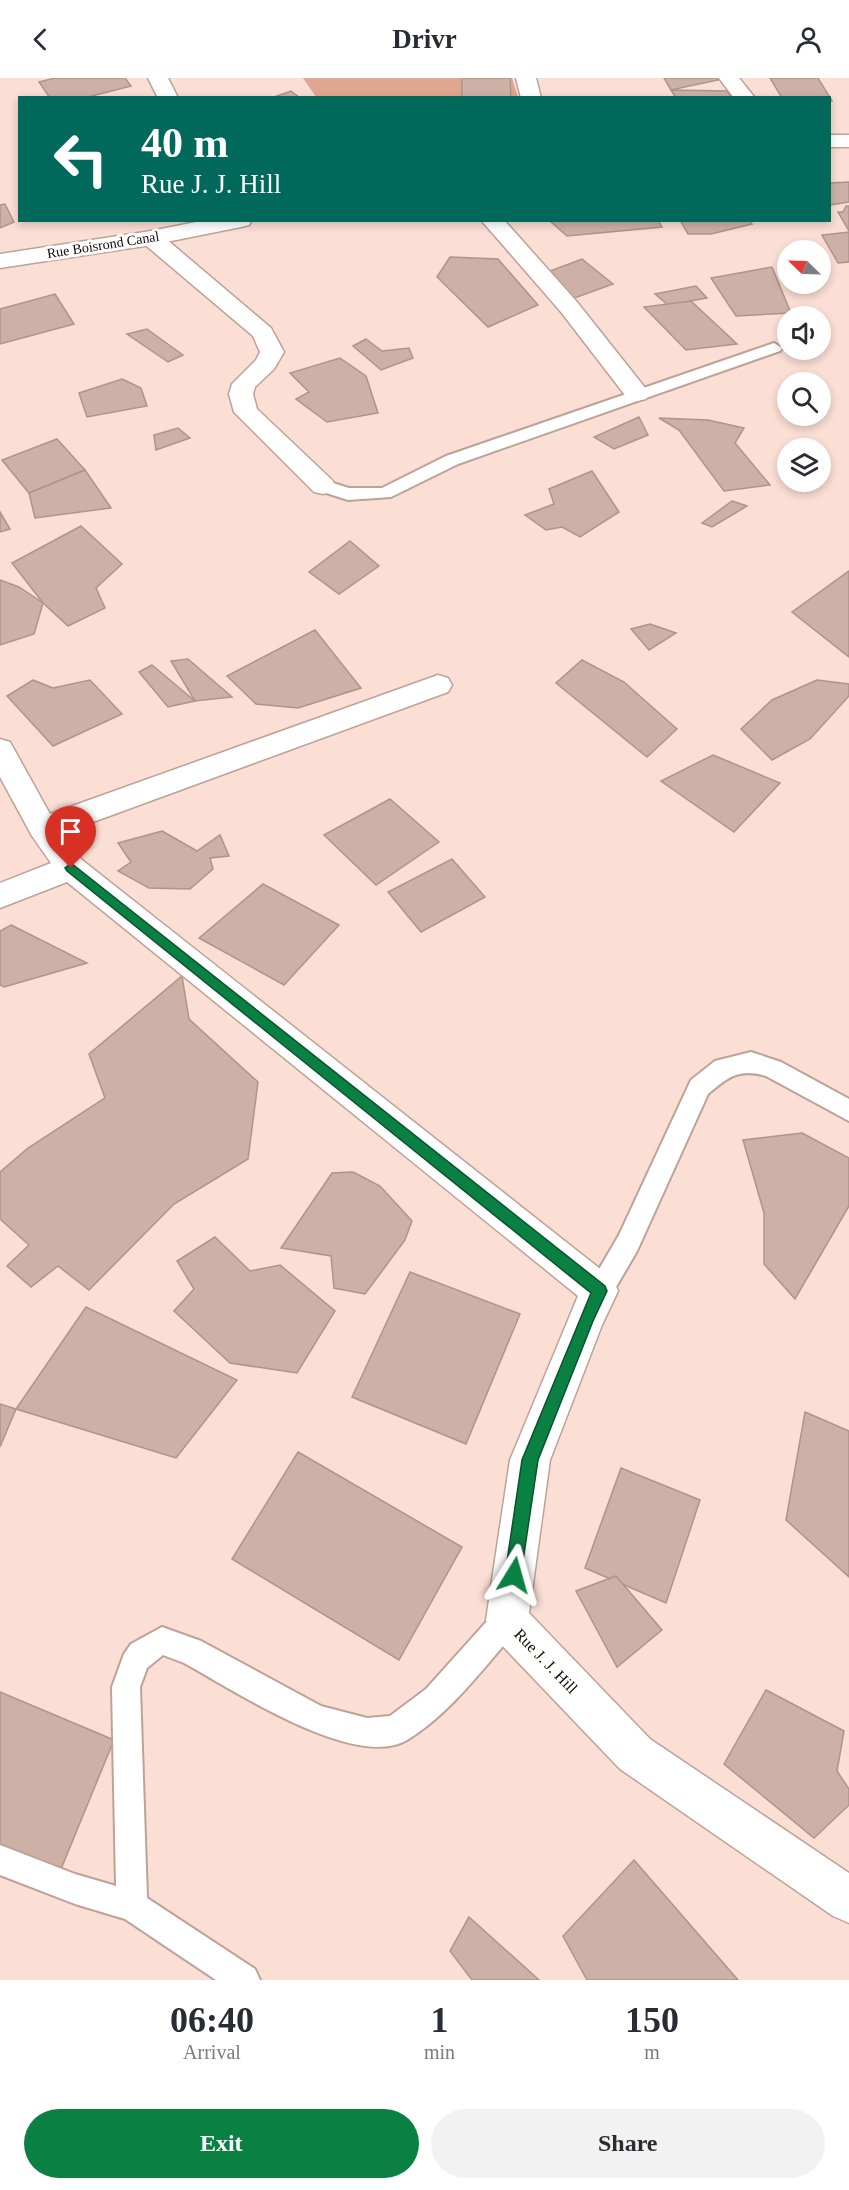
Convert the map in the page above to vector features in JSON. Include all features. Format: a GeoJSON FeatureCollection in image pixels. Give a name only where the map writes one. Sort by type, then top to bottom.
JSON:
{"type":"FeatureCollection","features":[{"type":"Feature","properties":{"kind":"street"},"geometry":{"type":"LineString","coordinates":[[158,78],[167,96]]}},
{"type":"Feature","properties":{"kind":"street"},"geometry":{"type":"LineString","coordinates":[[525,78],[530,96]]}},
{"type":"Feature","properties":{"kind":"street"},"geometry":{"type":"LineString","coordinates":[[729,78],[743,96]]}},
{"type":"Feature","properties":{"kind":"street"},"geometry":{"type":"LineString","coordinates":[[831,141],[849,141]]}},
{"type":"Feature","properties":{"kind":"street","name":"Rue Boisrond Canal"},"geometry":{"type":"LineString","coordinates":[[0,261],[151,238],[231,222]]}},
{"type":"Feature","properties":{"kind":"street"},"geometry":{"type":"LineString","coordinates":[[494,222],[522,257],[569,307],[637,394]]}},
{"type":"Feature","properties":{"kind":"street"},"geometry":{"type":"LineString","coordinates":[[151,238],[263,333],[272,352],[266,364],[244,384],[241,393],[246,412],[323,486]]}},
{"type":"Feature","properties":{"kind":"street"},"geometry":{"type":"LineString","coordinates":[[43,828],[438,685]]}},
{"type":"Feature","properties":{"kind":"street"},"geometry":{"type":"LineString","coordinates":[[0,750],[43,828],[71,868],[600,1291]]}},
{"type":"Feature","properties":{"kind":"street"},"geometry":{"type":"LineString","coordinates":[[0,896],[71,868]]}},
{"type":"Feature","properties":{"kind":"street","name":"Rue J. J. Hill"},"geometry":{"type":"LineString","coordinates":[[600,1291],[586,1319],[530,1460],[507,1620],[635,1754],[849,1900]]}},
{"type":"Feature","properties":{"kind":"lane"},"geometry":{"type":"LineString","coordinates":[[323,486],[348,494],[385,493],[452,460],[774,348]]}},
{"type":"Feature","properties":{"kind":"lane"},"geometry":{"type":"LineString","coordinates":[[600,1291],[628,1243],[699,1088],[723,1068],[751,1062],[773,1069],[849,1111]]}},
{"type":"Feature","properties":{"kind":"lane"},"geometry":{"type":"LineString","coordinates":[[132,1906],[126,1687],[136,1660],[144,1649],[162,1641],[191,1651],[316,1719],[367,1733],[396,1730],[436,1699],[507,1620]]}},
{"type":"Feature","properties":{"kind":"lane"},"geometry":{"type":"LineString","coordinates":[[0,1860],[75,1889],[132,1906],[244,1980]]}},
{"type":"Feature","properties":{"kind":"shaded area"},"geometry":{"type":"Polygon","coordinates":[[[303,78],[512,78],[518,96],[315,96],[303,78]]]}},
{"type":"Feature","properties":{"kind":"building"},"geometry":{"type":"Polygon","coordinates":[[[55,78],[125,78],[131,86],[92,96],[49,96],[39,82],[55,78]]]}},
{"type":"Feature","properties":{"kind":"building"},"geometry":{"type":"Polygon","coordinates":[[[462,78],[510,78],[511,96],[462,96],[462,78]]]}},
{"type":"Feature","properties":{"kind":"building"},"geometry":{"type":"Polygon","coordinates":[[[664,78],[717,78],[718,80],[671,90],[664,78]]]}},
{"type":"Feature","properties":{"kind":"building"},"geometry":{"type":"Polygon","coordinates":[[[770,78],[818,78],[829,96],[781,96],[770,78]]]}},
{"type":"Feature","properties":{"kind":"building"},"geometry":{"type":"Polygon","coordinates":[[[671,90],[727,91],[731,96],[675,96],[671,90]]]}},
{"type":"Feature","properties":{"kind":"building"},"geometry":{"type":"Polygon","coordinates":[[[291,91],[297,96],[277,96],[291,91]]]}},
{"type":"Feature","properties":{"kind":"building"},"geometry":{"type":"Polygon","coordinates":[[[849,182],[849,202],[831,205],[831,183],[849,182]]]}},
{"type":"Feature","properties":{"kind":"building"},"geometry":{"type":"Polygon","coordinates":[[[5,204],[14,222],[0,228],[0,205],[5,204]]]}},
{"type":"Feature","properties":{"kind":"building"},"geometry":{"type":"Polygon","coordinates":[[[846,206],[849,206],[849,231],[838,212],[843,212],[846,206]]]}},
{"type":"Feature","properties":{"kind":"building"},"geometry":{"type":"Polygon","coordinates":[[[551,222],[659,222],[662,227],[567,236],[551,222]]]}},
{"type":"Feature","properties":{"kind":"building"},"geometry":{"type":"Polygon","coordinates":[[[681,222],[750,222],[752,224],[711,234],[688,234],[681,222]]]}},
{"type":"Feature","properties":{"kind":"building"},"geometry":{"type":"Polygon","coordinates":[[[849,232],[849,262],[838,263],[831,251],[831,240],[825,240],[822,235],[849,232]]]}},
{"type":"Feature","properties":{"kind":"building"},"geometry":{"type":"Polygon","coordinates":[[[450,257],[498,259],[538,305],[488,327],[437,277],[450,257]]]}},
{"type":"Feature","properties":{"kind":"building"},"geometry":{"type":"Polygon","coordinates":[[[582,259],[613,284],[572,299],[542,274],[582,259]]]}},
{"type":"Feature","properties":{"kind":"building"},"geometry":{"type":"Polygon","coordinates":[[[772,267],[777,279],[777,294],[783,294],[788,306],[777,306],[777,314],[736,316],[711,278],[772,267]]]}},
{"type":"Feature","properties":{"kind":"building"},"geometry":{"type":"Polygon","coordinates":[[[696,286],[707,298],[668,305],[655,294],[696,286]]]}},
{"type":"Feature","properties":{"kind":"building"},"geometry":{"type":"Polygon","coordinates":[[[55,294],[74,324],[0,344],[0,309],[55,294]]]}},
{"type":"Feature","properties":{"kind":"building"},"geometry":{"type":"Polygon","coordinates":[[[691,301],[737,344],[686,350],[644,307],[691,301]]]}},
{"type":"Feature","properties":{"kind":"building"},"geometry":{"type":"Polygon","coordinates":[[[147,329],[183,355],[168,362],[127,334],[147,329]]]}},
{"type":"Feature","properties":{"kind":"building"},"geometry":{"type":"Polygon","coordinates":[[[366,339],[382,351],[409,348],[413,358],[381,370],[353,346],[366,339]]]}},
{"type":"Feature","properties":{"kind":"building"},"geometry":{"type":"Polygon","coordinates":[[[340,358],[366,376],[378,413],[327,422],[296,399],[309,392],[290,373],[340,358]]]}},
{"type":"Feature","properties":{"kind":"building"},"geometry":{"type":"Polygon","coordinates":[[[122,379],[141,388],[147,406],[87,417],[79,393],[122,379]]]}},
{"type":"Feature","properties":{"kind":"building"},"geometry":{"type":"Polygon","coordinates":[[[639,417],[648,435],[614,449],[594,437],[639,417]]]}},
{"type":"Feature","properties":{"kind":"building"},"geometry":{"type":"Polygon","coordinates":[[[659,418],[708,420],[744,428],[735,443],[770,485],[724,491],[679,430],[659,418]]]}},
{"type":"Feature","properties":{"kind":"building"},"geometry":{"type":"Polygon","coordinates":[[[178,428],[190,438],[156,450],[154,435],[178,428]]]}},
{"type":"Feature","properties":{"kind":"building"},"geometry":{"type":"Polygon","coordinates":[[[57,439],[85,470],[29,493],[2,460],[57,439]]]}},
{"type":"Feature","properties":{"kind":"building"},"geometry":{"type":"Polygon","coordinates":[[[85,470],[111,508],[35,518],[29,493],[85,470]]]}},
{"type":"Feature","properties":{"kind":"building"},"geometry":{"type":"Polygon","coordinates":[[[592,471],[619,512],[580,537],[562,527],[546,530],[525,515],[554,504],[549,489],[592,471]]]}},
{"type":"Feature","properties":{"kind":"building"},"geometry":{"type":"Polygon","coordinates":[[[732,501],[747,506],[712,527],[702,523],[732,501]]]}},
{"type":"Feature","properties":{"kind":"building"},"geometry":{"type":"Polygon","coordinates":[[[0,512],[10,529],[0,532],[0,512]]]}},
{"type":"Feature","properties":{"kind":"building"},"geometry":{"type":"Polygon","coordinates":[[[81,526],[122,564],[96,588],[105,608],[68,626],[43,603],[12,563],[81,526]]]}},
{"type":"Feature","properties":{"kind":"building"},"geometry":{"type":"Polygon","coordinates":[[[350,541],[379,566],[339,594],[309,572],[350,541]]]}},
{"type":"Feature","properties":{"kind":"building"},"geometry":{"type":"Polygon","coordinates":[[[849,571],[849,657],[792,612],[849,571]]]}},
{"type":"Feature","properties":{"kind":"building"},"geometry":{"type":"Polygon","coordinates":[[[0,580],[19,587],[43,603],[34,634],[0,645],[0,580]]]}},
{"type":"Feature","properties":{"kind":"building"},"geometry":{"type":"Polygon","coordinates":[[[650,624],[676,633],[649,650],[631,629],[650,624]]]}},
{"type":"Feature","properties":{"kind":"building"},"geometry":{"type":"Polygon","coordinates":[[[315,630],[361,688],[298,708],[256,704],[227,676],[315,630]]]}},
{"type":"Feature","properties":{"kind":"building"},"geometry":{"type":"Polygon","coordinates":[[[188,659],[232,697],[195,701],[171,661],[188,659]]]}},
{"type":"Feature","properties":{"kind":"building"},"geometry":{"type":"Polygon","coordinates":[[[582,660],[624,682],[677,729],[647,757],[556,683],[582,660]]]}},
{"type":"Feature","properties":{"kind":"building"},"geometry":{"type":"Polygon","coordinates":[[[152,665],[195,701],[168,707],[139,672],[152,665]]]}},
{"type":"Feature","properties":{"kind":"building"},"geometry":{"type":"Polygon","coordinates":[[[33,680],[53,688],[90,680],[122,714],[53,746],[7,696],[33,680]]]}},
{"type":"Feature","properties":{"kind":"building"},"geometry":{"type":"Polygon","coordinates":[[[817,680],[849,684],[849,696],[810,739],[772,760],[741,729],[772,700],[817,680]]]}},
{"type":"Feature","properties":{"kind":"building"},"geometry":{"type":"Polygon","coordinates":[[[713,755],[780,783],[734,832],[661,781],[713,755]]]}},
{"type":"Feature","properties":{"kind":"building"},"geometry":{"type":"Polygon","coordinates":[[[390,799],[439,842],[376,885],[324,835],[390,799]]]}},
{"type":"Feature","properties":{"kind":"building"},"geometry":{"type":"Polygon","coordinates":[[[162,831],[197,851],[220,835],[229,856],[210,858],[213,869],[190,889],[149,888],[118,871],[131,862],[118,843],[162,831]]]}},
{"type":"Feature","properties":{"kind":"building"},"geometry":{"type":"Polygon","coordinates":[[[452,859],[485,897],[421,932],[388,892],[452,859]]]}},
{"type":"Feature","properties":{"kind":"building"},"geometry":{"type":"Polygon","coordinates":[[[263,884],[339,925],[284,985],[199,938],[263,884]]]}},
{"type":"Feature","properties":{"kind":"building"},"geometry":{"type":"Polygon","coordinates":[[[11,925],[87,963],[4,987],[0,985],[0,931],[11,925]]]}},
{"type":"Feature","properties":{"kind":"building"},"geometry":{"type":"Polygon","coordinates":[[[182,976],[189,1019],[258,1082],[248,1159],[174,1204],[89,1290],[58,1266],[31,1287],[7,1266],[29,1245],[0,1219],[0,1172],[28,1148],[105,1098],[89,1054],[182,976]]]}},
{"type":"Feature","properties":{"kind":"building"},"geometry":{"type":"Polygon","coordinates":[[[802,1133],[849,1158],[849,1206],[795,1299],[764,1264],[764,1213],[743,1140],[802,1133]]]}},
{"type":"Feature","properties":{"kind":"building"},"geometry":{"type":"Polygon","coordinates":[[[353,1172],[380,1186],[412,1221],[405,1240],[365,1294],[334,1288],[331,1256],[281,1248],[332,1173],[353,1172]]]}},
{"type":"Feature","properties":{"kind":"building"},"geometry":{"type":"Polygon","coordinates":[[[215,1237],[250,1271],[280,1265],[335,1311],[297,1373],[230,1363],[174,1311],[194,1289],[177,1261],[215,1237]]]}},
{"type":"Feature","properties":{"kind":"building"},"geometry":{"type":"Polygon","coordinates":[[[410,1272],[520,1314],[466,1444],[352,1397],[410,1272]]]}},
{"type":"Feature","properties":{"kind":"building"},"geometry":{"type":"Polygon","coordinates":[[[86,1307],[237,1380],[176,1458],[16,1409],[86,1307]]]}},
{"type":"Feature","properties":{"kind":"building"},"geometry":{"type":"Polygon","coordinates":[[[0,1404],[16,1409],[0,1447],[0,1404]]]}},
{"type":"Feature","properties":{"kind":"building"},"geometry":{"type":"Polygon","coordinates":[[[805,1412],[849,1431],[849,1577],[786,1520],[805,1412]]]}},
{"type":"Feature","properties":{"kind":"building"},"geometry":{"type":"Polygon","coordinates":[[[298,1452],[462,1547],[399,1660],[232,1559],[298,1452]]]}},
{"type":"Feature","properties":{"kind":"building"},"geometry":{"type":"Polygon","coordinates":[[[621,1468],[700,1500],[666,1603],[585,1568],[621,1468]]]}},
{"type":"Feature","properties":{"kind":"building"},"geometry":{"type":"Polygon","coordinates":[[[616,1576],[662,1630],[617,1667],[576,1591],[616,1576]]]}},
{"type":"Feature","properties":{"kind":"building"},"geometry":{"type":"Polygon","coordinates":[[[766,1690],[844,1731],[837,1771],[849,1789],[849,1805],[814,1838],[724,1764],[766,1690]]]}},
{"type":"Feature","properties":{"kind":"building"},"geometry":{"type":"Polygon","coordinates":[[[0,1692],[114,1740],[61,1869],[0,1846],[0,1692]]]}},
{"type":"Feature","properties":{"kind":"building"},"geometry":{"type":"Polygon","coordinates":[[[634,1860],[738,1980],[587,1980],[563,1936],[634,1860]]]}},
{"type":"Feature","properties":{"kind":"building"},"geometry":{"type":"Polygon","coordinates":[[[469,1917],[539,1980],[472,1980],[450,1951],[469,1917]]]}},
{"type":"Feature","properties":{"kind":"route"},"geometry":{"type":"LineString","coordinates":[[71,868],[600,1291],[586,1319],[530,1460],[514,1575]]}}]}
